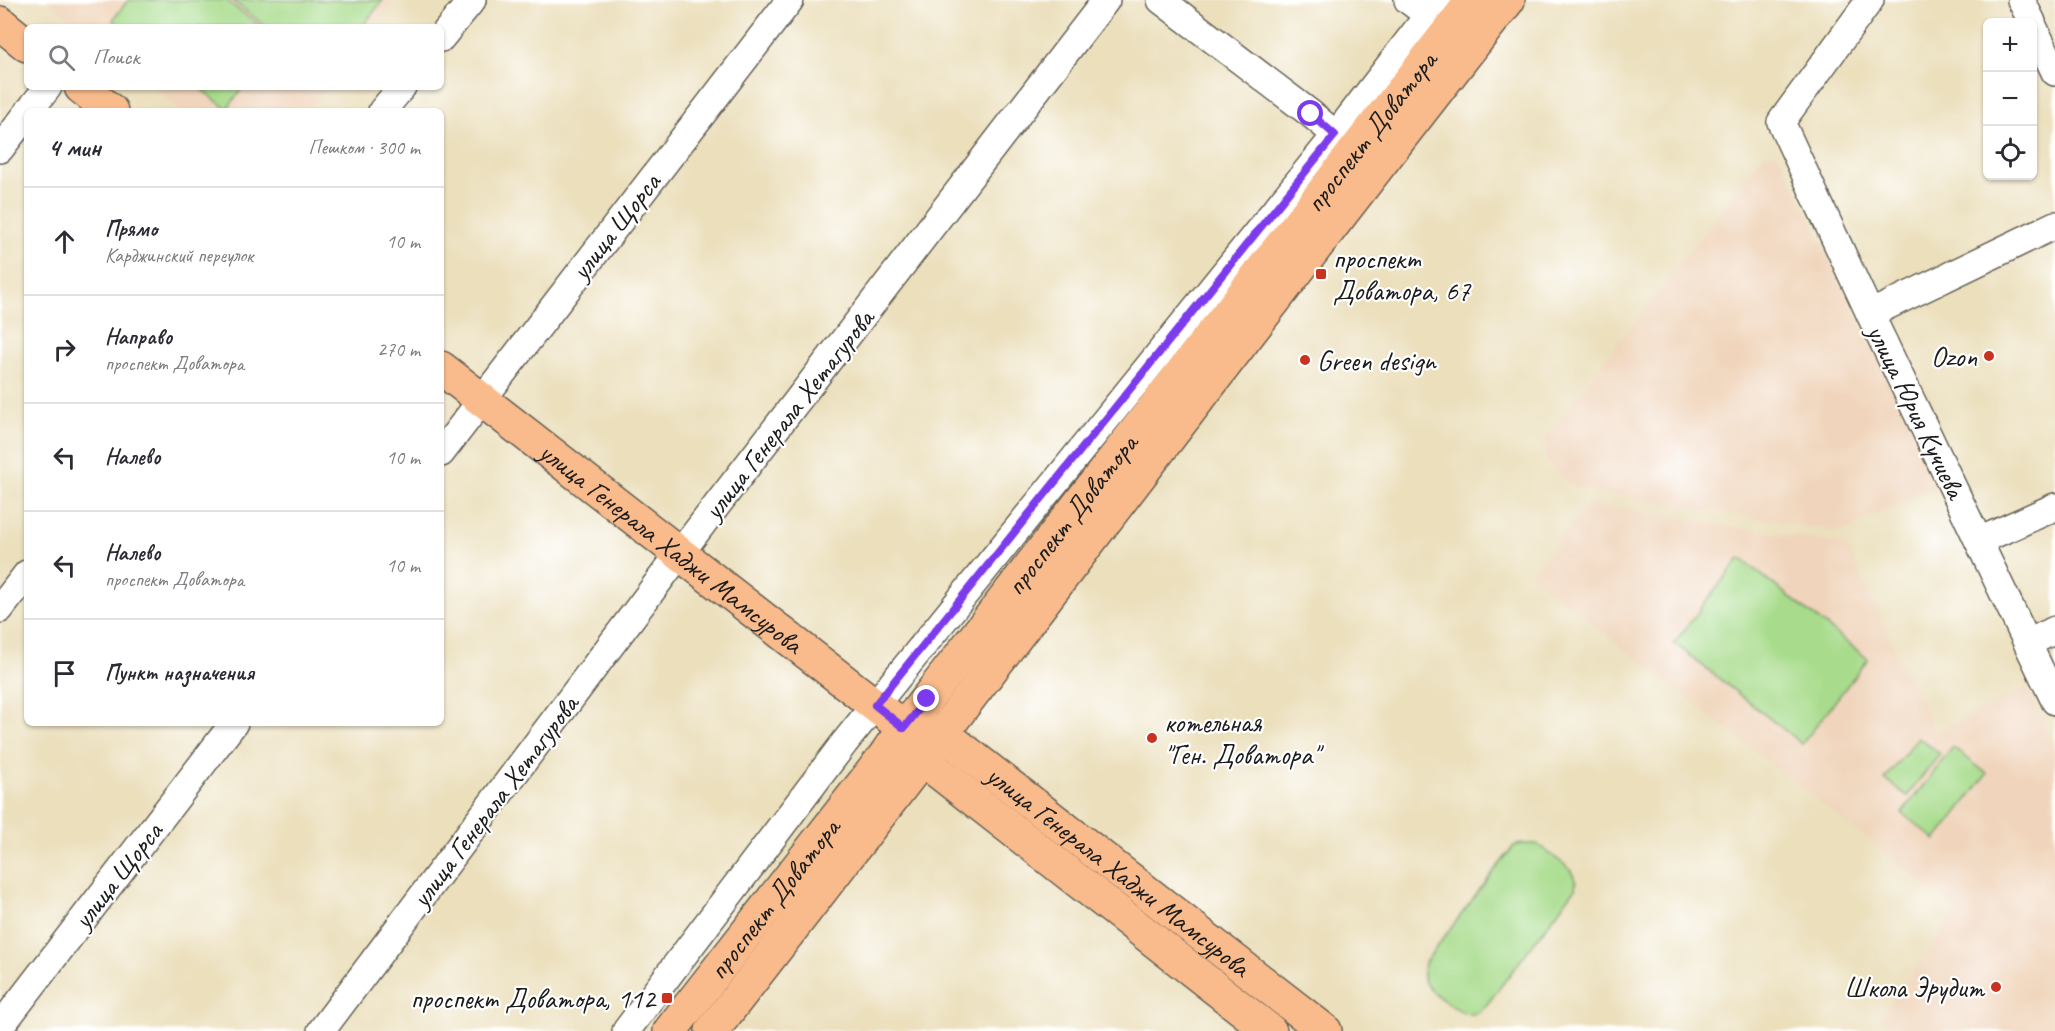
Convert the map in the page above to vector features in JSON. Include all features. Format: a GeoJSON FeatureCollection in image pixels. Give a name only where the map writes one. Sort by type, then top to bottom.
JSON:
{"type":"FeatureCollection","features":[{"type":"Feature","properties":{"kind":"main road","name":"проспект Доватора"},"geometry":{"type":"LineString","coordinates":[[670,1031],[1473,0]]}},
{"type":"Feature","properties":{"kind":"main road","name":"проспект Доватора"},"geometry":{"type":"LineString","coordinates":[[712,1031],[1248,333],[1508,0]]}},
{"type":"Feature","properties":{"kind":"main road"},"geometry":{"type":"LineString","coordinates":[[0,24],[24,43]]}},
{"type":"Feature","properties":{"kind":"main road"},"geometry":{"type":"LineString","coordinates":[[85,90],[107,108]]}},
{"type":"Feature","properties":{"kind":"main road","name":"улица Генерала Хаджи Мамсурова"},"geometry":{"type":"LineString","coordinates":[[444,370],[904,728],[922,759],[1270,1031]]}},
{"type":"Feature","properties":{"kind":"main road"},"geometry":{"type":"LineString","coordinates":[[904,728],[942,733]]}},
{"type":"Feature","properties":{"kind":"main road","name":"улица Генерала Хаджи Мамсурова"},"geometry":{"type":"LineString","coordinates":[[942,733],[1325,1031]]}},
{"type":"Feature","properties":{"kind":"main road"},"geometry":{"type":"LineString","coordinates":[[1197,973],[1216,946]]}},
{"type":"Feature","properties":{"kind":"street"},"geometry":{"type":"LineString","coordinates":[[444,34],[472,0]]}},
{"type":"Feature","properties":{"kind":"street","name":"улица Щорса"},"geometry":{"type":"LineString","coordinates":[[444,449],[790,0]]}},
{"type":"Feature","properties":{"kind":"street","name":"улица Генерала Хетагурова"},"geometry":{"type":"LineString","coordinates":[[321,1031],[680,553],[1106,0]]}},
{"type":"Feature","properties":{"kind":"street"},"geometry":{"type":"LineString","coordinates":[[1161,0],[1311,114],[1335,135]]}},
{"type":"Feature","properties":{"kind":"street","name":"улица Юрия Кучиева"},"geometry":{"type":"LineString","coordinates":[[1870,0],[1781,122],[1870,314],[2055,700]]}},
{"type":"Feature","properties":{"kind":"street"},"geometry":{"type":"LineString","coordinates":[[2021,0],[2030,18]]}},
{"type":"Feature","properties":{"kind":"street","name":"проспект Доватора"},"geometry":{"type":"LineString","coordinates":[[626,1031],[875,705],[1335,135],[1426,5]]}},
{"type":"Feature","properties":{"kind":"street"},"geometry":{"type":"LineString","coordinates":[[2037,34],[2055,72]]}},
{"type":"Feature","properties":{"kind":"street"},"geometry":{"type":"LineString","coordinates":[[31,108],[46,90]]}},
{"type":"Feature","properties":{"kind":"street"},"geometry":{"type":"LineString","coordinates":[[384,108],[400,90]]}},
{"type":"Feature","properties":{"kind":"street"},"geometry":{"type":"LineString","coordinates":[[0,149],[24,117]]}},
{"type":"Feature","properties":{"kind":"street"},"geometry":{"type":"LineString","coordinates":[[1870,314],[2055,225]]}},
{"type":"Feature","properties":{"kind":"street"},"geometry":{"type":"LineString","coordinates":[[1979,541],[2055,507]]}},
{"type":"Feature","properties":{"kind":"street"},"geometry":{"type":"LineString","coordinates":[[0,609],[24,578]]}},
{"type":"Feature","properties":{"kind":"street"},"geometry":{"type":"LineString","coordinates":[[2028,643],[2055,630]]}},
{"type":"Feature","properties":{"kind":"street","name":"улица Щорса"},"geometry":{"type":"LineString","coordinates":[[7,1024],[232,726]]}},
{"type":"Feature","properties":{"kind":"shaded area"},"geometry":{"type":"Polygon","coordinates":[[[47,0],[396,0],[376,24],[75,24],[47,0]]]}},
{"type":"Feature","properties":{"kind":"shaded area"},"geometry":{"type":"Polygon","coordinates":[[[156,90],[325,90],[310,108],[177,108],[156,90]]]}},
{"type":"Feature","properties":{"kind":"shaded area"},"geometry":{"type":"Polygon","coordinates":[[[1778,153],[1939,484],[1841,532],[1585,490],[1565,481],[1547,461],[1543,441],[1764,154],[1778,153]]]}},
{"type":"Feature","properties":{"kind":"shaded area"},"geometry":{"type":"Polygon","coordinates":[[[1589,504],[1846,545],[1935,732],[2027,688],[2055,746],[2055,1031],[1895,1031],[1879,1018],[1958,910],[1530,575],[1589,504]]]}},
{"type":"Feature","properties":{"kind":"green space"},"geometry":{"type":"Polygon","coordinates":[[[128,0],[226,0],[257,24],[118,24],[113,20],[128,0]]]}},
{"type":"Feature","properties":{"kind":"green space"},"geometry":{"type":"Polygon","coordinates":[[[232,0],[383,0],[364,24],[262,24],[232,0]]]}},
{"type":"Feature","properties":{"kind":"green space"},"geometry":{"type":"Polygon","coordinates":[[[202,90],[241,90],[226,108],[202,90]]]}},
{"type":"Feature","properties":{"kind":"green space"},"geometry":{"type":"Polygon","coordinates":[[[1740,558],[1868,659],[1802,744],[1674,643],[1740,558]]]}},
{"type":"Feature","properties":{"kind":"green space"},"geometry":{"type":"Polygon","coordinates":[[[1918,737],[1940,754],[1907,796],[1885,779],[1918,737]]]}},
{"type":"Feature","properties":{"kind":"green space"},"geometry":{"type":"Polygon","coordinates":[[[1953,747],[1987,774],[1936,840],[1902,813],[1953,747]]]}},
{"type":"Feature","properties":{"kind":"green space"},"geometry":{"type":"Polygon","coordinates":[[[1537,844],[1569,868],[1576,880],[1575,889],[1485,1007],[1478,1013],[1467,1013],[1438,996],[1427,985],[1423,978],[1424,966],[1502,861],[1514,846],[1537,844]]]}},
{"type":"Feature","properties":{"kind":"place","name":"проспект Доватора, 67"},"geometry":{"type":"Point","coordinates":[1321,274]}},
{"type":"Feature","properties":{"kind":"place","name":"Ozon"},"geometry":{"type":"Point","coordinates":[1989,356]}},
{"type":"Feature","properties":{"kind":"place","name":"Green design"},"geometry":{"type":"Point","coordinates":[1305,360]}},
{"type":"Feature","properties":{"kind":"place","name":"котельная \"Ген. Доватора\""},"geometry":{"type":"Point","coordinates":[1152,738]}},
{"type":"Feature","properties":{"kind":"place","name":"Школа Эрудит"},"geometry":{"type":"Point","coordinates":[1996,987]}},
{"type":"Feature","properties":{"kind":"place","name":"проспект Доватора, 112"},"geometry":{"type":"Point","coordinates":[667,998]}},
{"type":"Feature","properties":{"kind":"route"},"geometry":{"type":"LineString","coordinates":[[927,699],[904,728],[875,705],[1335,135],[1311,114]]}}]}
